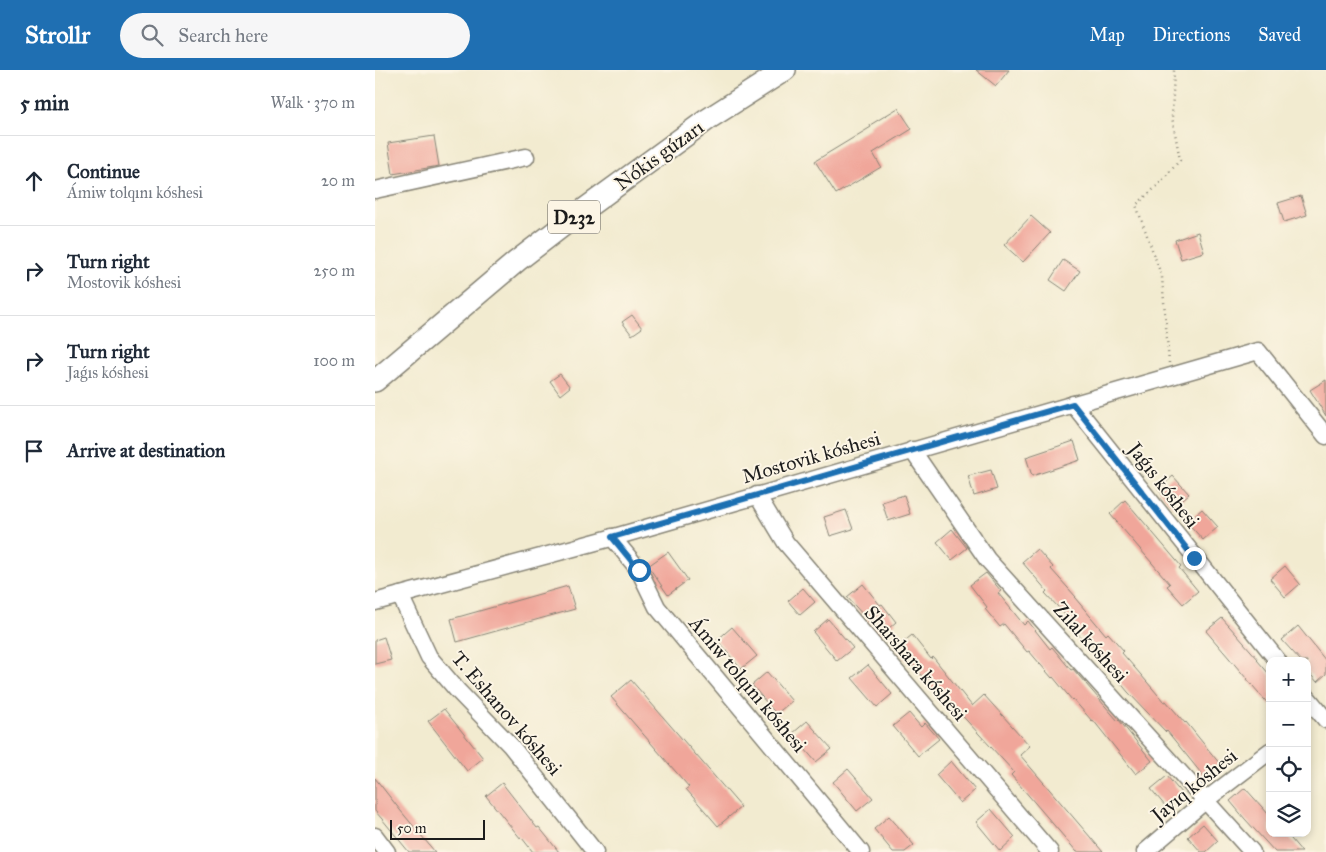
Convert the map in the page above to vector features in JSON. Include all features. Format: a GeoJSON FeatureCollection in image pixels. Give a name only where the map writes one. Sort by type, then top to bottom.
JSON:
{"type":"FeatureCollection","features":[{"type":"Feature","properties":{"kind":"main road","name":"Nókis gúzarı"},"geometry":{"type":"LineString","coordinates":[[375,381],[517,260],[708,119],[785,70]]}},
{"type":"Feature","properties":{"kind":"street"},"geometry":{"type":"LineString","coordinates":[[375,190],[526,157]]}},
{"type":"Feature","properties":{"kind":"street","name":"Mostovik kóshesi"},"geometry":{"type":"LineString","coordinates":[[375,602],[612,537],[1258,351],[1326,436]]}},
{"type":"Feature","properties":{"kind":"street","name":"Jaǵıs kóshesi"},"geometry":{"type":"LineString","coordinates":[[1073,404],[1275,657]]}},
{"type":"Feature","properties":{"kind":"street","name":"Zilal kóshesi"},"geometry":{"type":"LineString","coordinates":[[913,450],[987,560],[1207,800],[1252,852]]}},
{"type":"Feature","properties":{"kind":"street","name":"Sharshara kóshesi"},"geometry":{"type":"LineString","coordinates":[[757,495],[786,543],[1050,852]]}},
{"type":"Feature","properties":{"kind":"street","name":"Ámiw tolqını kóshesi"},"geometry":{"type":"LineString","coordinates":[[612,537],[639,570],[657,607],[861,852]]}},
{"type":"Feature","properties":{"kind":"street","name":"T. Eshanov kóshesi"},"geometry":{"type":"LineString","coordinates":[[399,595],[429,657],[457,690],[511,746],[595,852]]}},
{"type":"Feature","properties":{"kind":"street"},"geometry":{"type":"LineString","coordinates":[[1311,702],[1320,715]]}},
{"type":"Feature","properties":{"kind":"street","name":"Jayıq kóshesi"},"geometry":{"type":"LineString","coordinates":[[1145,852],[1266,754]]}},
{"type":"Feature","properties":{"kind":"street"},"geometry":{"type":"LineString","coordinates":[[375,836],[387,852]]}},
{"type":"Feature","properties":{"kind":"path"},"geometry":{"type":"LineString","coordinates":[[1169,377],[1162,277],[1136,205],[1156,187],[1180,160],[1172,118],[1174,70]]}},
{"type":"Feature","properties":{"kind":"building"},"geometry":{"type":"Polygon","coordinates":[[[976,70],[1009,70],[996,86],[976,70]]]}},
{"type":"Feature","properties":{"kind":"building"},"geometry":{"type":"Polygon","coordinates":[[[898,108],[912,129],[873,153],[881,167],[836,194],[815,161],[898,108]]]}},
{"type":"Feature","properties":{"kind":"building"},"geometry":{"type":"Polygon","coordinates":[[[434,136],[439,166],[393,174],[388,143],[434,136]]]}},
{"type":"Feature","properties":{"kind":"building"},"geometry":{"type":"Polygon","coordinates":[[[1301,196],[1307,215],[1284,222],[1278,203],[1301,196]]]}},
{"type":"Feature","properties":{"kind":"building"},"geometry":{"type":"Polygon","coordinates":[[[1031,216],[1050,233],[1023,262],[1004,245],[1031,216]]]}},
{"type":"Feature","properties":{"kind":"building"},"geometry":{"type":"Polygon","coordinates":[[[1198,232],[1204,252],[1181,259],[1175,240],[1198,232]]]}},
{"type":"Feature","properties":{"kind":"building"},"geometry":{"type":"Polygon","coordinates":[[[1063,260],[1080,271],[1066,291],[1050,280],[1063,260]]]}},
{"type":"Feature","properties":{"kind":"building"},"geometry":{"type":"Polygon","coordinates":[[[632,315],[642,328],[632,335],[622,322],[632,315]]]}},
{"type":"Feature","properties":{"kind":"building"},"geometry":{"type":"Polygon","coordinates":[[[560,374],[570,387],[560,395],[550,381],[560,374]]]}},
{"type":"Feature","properties":{"kind":"building"},"geometry":{"type":"Polygon","coordinates":[[[1326,380],[1326,416],[1310,390],[1326,380]]]}},
{"type":"Feature","properties":{"kind":"building"},"geometry":{"type":"Polygon","coordinates":[[[1074,441],[1080,460],[1032,476],[1026,457],[1074,441]]]}},
{"type":"Feature","properties":{"kind":"building"},"geometry":{"type":"Polygon","coordinates":[[[991,470],[997,489],[974,496],[968,476],[991,470]]]}},
{"type":"Feature","properties":{"kind":"building"},"geometry":{"type":"Polygon","coordinates":[[[1173,476],[1189,494],[1173,507],[1158,489],[1173,476]]]}},
{"type":"Feature","properties":{"kind":"building"},"geometry":{"type":"Polygon","coordinates":[[[904,495],[910,514],[888,521],[882,502],[904,495]]]}},
{"type":"Feature","properties":{"kind":"building"},"geometry":{"type":"Polygon","coordinates":[[[1125,500],[1181,566],[1179,568],[1198,591],[1183,604],[1167,586],[1170,584],[1110,514],[1125,500]]]}},
{"type":"Feature","properties":{"kind":"building"},"geometry":{"type":"Polygon","coordinates":[[[1202,509],[1218,527],[1203,540],[1187,522],[1202,509]]]}},
{"type":"Feature","properties":{"kind":"building"},"geometry":{"type":"Polygon","coordinates":[[[846,510],[853,529],[830,536],[824,517],[846,510]]]}},
{"type":"Feature","properties":{"kind":"building"},"geometry":{"type":"Polygon","coordinates":[[[952,529],[967,548],[952,560],[937,542],[952,529]]]}},
{"type":"Feature","properties":{"kind":"building"},"geometry":{"type":"Polygon","coordinates":[[[1037,549],[1053,567],[1051,569],[1106,635],[1108,633],[1124,651],[1122,653],[1164,702],[1166,701],[1186,722],[1220,764],[1205,778],[1167,731],[1128,692],[1110,670],[1113,668],[1087,638],[1084,641],[1069,623],[1071,621],[1045,593],[1047,591],[1022,562],[1037,549]]]}},
{"type":"Feature","properties":{"kind":"building"},"geometry":{"type":"Polygon","coordinates":[[[668,552],[688,580],[668,595],[648,566],[668,552]]]}},
{"type":"Feature","properties":{"kind":"building"},"geometry":{"type":"Polygon","coordinates":[[[1285,566],[1300,584],[1285,597],[1270,579],[1285,566]]]}},
{"type":"Feature","properties":{"kind":"building"},"geometry":{"type":"Polygon","coordinates":[[[986,573],[1001,591],[998,593],[1024,625],[1028,621],[1050,649],[1052,647],[1071,670],[1073,669],[1119,720],[1152,761],[1136,774],[1093,720],[1072,700],[1029,651],[1027,652],[1004,624],[1000,627],[985,609],[987,607],[970,585],[986,573]]]}},
{"type":"Feature","properties":{"kind":"building"},"geometry":{"type":"Polygon","coordinates":[[[863,584],[896,622],[881,635],[847,597],[863,584]]]}},
{"type":"Feature","properties":{"kind":"building"},"geometry":{"type":"Polygon","coordinates":[[[568,586],[575,609],[457,642],[451,619],[568,586]]]}},
{"type":"Feature","properties":{"kind":"building"},"geometry":{"type":"Polygon","coordinates":[[[803,588],[815,602],[800,615],[788,601],[803,588]]]}},
{"type":"Feature","properties":{"kind":"building"},"geometry":{"type":"Polygon","coordinates":[[[1222,618],[1258,659],[1266,670],[1266,701],[1206,631],[1222,618]]]}},
{"type":"Feature","properties":{"kind":"building"},"geometry":{"type":"Polygon","coordinates":[[[828,619],[853,648],[837,661],[813,632],[828,619]]]}},
{"type":"Feature","properties":{"kind":"building"},"geometry":{"type":"Polygon","coordinates":[[[1298,626],[1326,661],[1326,674],[1317,682],[1311,675],[1311,657],[1297,657],[1282,640],[1298,626]]]}},
{"type":"Feature","properties":{"kind":"building"},"geometry":{"type":"Polygon","coordinates":[[[732,627],[757,656],[741,669],[717,640],[732,627]]]}},
{"type":"Feature","properties":{"kind":"building"},"geometry":{"type":"Polygon","coordinates":[[[912,635],[931,659],[933,657],[972,706],[984,695],[1030,746],[1020,755],[1103,852],[1077,852],[1011,775],[1014,772],[956,709],[951,712],[913,665],[911,666],[896,648],[912,635]]]}},
{"type":"Feature","properties":{"kind":"building"},"geometry":{"type":"Polygon","coordinates":[[[384,637],[391,660],[375,664],[375,640],[384,637]]]}},
{"type":"Feature","properties":{"kind":"building"},"geometry":{"type":"Polygon","coordinates":[[[868,665],[892,694],[877,707],[852,678],[868,665]]]}},
{"type":"Feature","properties":{"kind":"building"},"geometry":{"type":"Polygon","coordinates":[[[767,672],[792,701],[776,714],[752,685],[767,672]]]}},
{"type":"Feature","properties":{"kind":"building"},"geometry":{"type":"Polygon","coordinates":[[[631,680],[741,807],[718,826],[686,789],[689,787],[611,697],[631,680]]]}},
{"type":"Feature","properties":{"kind":"building"},"geometry":{"type":"Polygon","coordinates":[[[444,709],[483,758],[467,771],[428,721],[444,709]]]}},
{"type":"Feature","properties":{"kind":"building"},"geometry":{"type":"Polygon","coordinates":[[[909,713],[921,727],[925,723],[939,739],[918,756],[893,726],[909,713]]]}},
{"type":"Feature","properties":{"kind":"building"},"geometry":{"type":"Polygon","coordinates":[[[807,721],[832,749],[816,762],[792,734],[807,721]]]}},
{"type":"Feature","properties":{"kind":"building"},"geometry":{"type":"Polygon","coordinates":[[[951,761],[975,790],[960,803],[936,775],[951,761]]]}},
{"type":"Feature","properties":{"kind":"building"},"geometry":{"type":"Polygon","coordinates":[[[848,769],[873,798],[857,811],[833,782],[848,769]]]}},
{"type":"Feature","properties":{"kind":"building"},"geometry":{"type":"Polygon","coordinates":[[[1167,776],[1182,794],[1166,807],[1151,789],[1167,776]]]}},
{"type":"Feature","properties":{"kind":"building"},"geometry":{"type":"Polygon","coordinates":[[[375,778],[435,852],[409,852],[375,811],[375,778]]]}},
{"type":"Feature","properties":{"kind":"building"},"geometry":{"type":"Polygon","coordinates":[[[502,783],[537,828],[539,827],[559,852],[533,852],[521,839],[486,796],[502,783]]]}},
{"type":"Feature","properties":{"kind":"building"},"geometry":{"type":"Polygon","coordinates":[[[1245,788],[1266,812],[1266,837],[1289,837],[1302,852],[1275,852],[1230,801],[1245,788]]]}},
{"type":"Feature","properties":{"kind":"building"},"geometry":{"type":"Polygon","coordinates":[[[991,809],[1015,837],[1000,851],[976,822],[991,809]]]}},
{"type":"Feature","properties":{"kind":"building"},"geometry":{"type":"Polygon","coordinates":[[[889,816],[914,845],[905,852],[893,852],[874,829],[889,816]]]}},
{"type":"Feature","properties":{"kind":"building"},"geometry":{"type":"Polygon","coordinates":[[[1203,824],[1218,841],[1206,852],[1201,852],[1188,837],[1203,824]]]}},
{"type":"Feature","properties":{"kind":"route"},"geometry":{"type":"LineString","coordinates":[[639,570],[612,537],[1073,404],[1194,558]]}}]}
